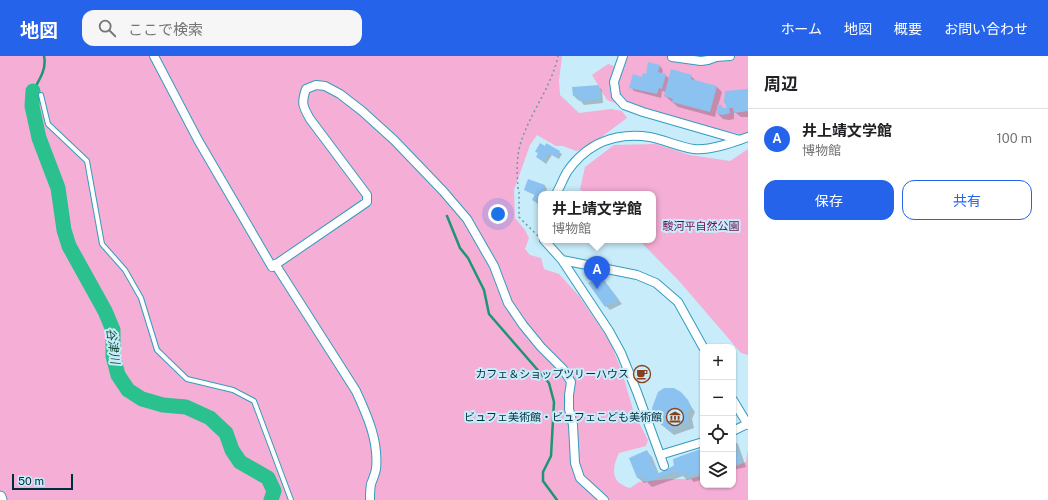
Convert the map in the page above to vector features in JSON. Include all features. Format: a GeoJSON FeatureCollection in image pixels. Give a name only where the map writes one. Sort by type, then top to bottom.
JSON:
{"type":"FeatureCollection","features":[{"type":"Feature","properties":{"kind":"street"},"geometry":{"type":"LineString","coordinates":[[154,56],[202,147],[272,267],[367,202],[367,195],[310,119],[303,107],[302,98],[306,89],[316,85],[325,86],[340,94],[362,111],[394,140],[443,191],[467,219],[494,266],[508,303],[523,325],[541,347],[563,369],[571,382],[569,409],[573,425],[575,463],[580,478],[604,500]]}},
{"type":"Feature","properties":{"kind":"street"},"geometry":{"type":"LineString","coordinates":[[623,56],[614,82],[616,96],[624,105],[643,112],[744,139]]}},
{"type":"Feature","properties":{"kind":"street"},"geometry":{"type":"LineString","coordinates":[[672,57],[708,60],[716,57],[730,56]]}},
{"type":"Feature","properties":{"kind":"street"},"geometry":{"type":"LineString","coordinates":[[558,191],[567,173],[577,159],[590,148],[609,138],[625,136],[650,137],[695,149],[718,146],[744,139]]}},
{"type":"Feature","properties":{"kind":"street"},"geometry":{"type":"LineString","coordinates":[[547,243],[562,260],[609,331],[621,352],[664,466]]}},
{"type":"Feature","properties":{"kind":"street"},"geometry":{"type":"LineString","coordinates":[[562,260],[637,275],[656,283],[678,302],[701,344]]}},
{"type":"Feature","properties":{"kind":"street"},"geometry":{"type":"LineString","coordinates":[[275,264],[356,391],[364,409],[372,429],[375,443],[376,469],[371,486],[370,500]]}},
{"type":"Feature","properties":{"kind":"street"},"geometry":{"type":"LineString","coordinates":[[736,405],[748,425],[736,430]]}},
{"type":"Feature","properties":{"kind":"street"},"geometry":{"type":"LineString","coordinates":[[660,455],[700,443]]}},
{"type":"Feature","properties":{"kind":"lane"},"geometry":{"type":"LineString","coordinates":[[41,95],[48,124],[87,161],[102,244],[125,270],[141,298],[157,350],[187,379],[233,390],[254,402],[291,500]]}},
{"type":"Feature","properties":{"kind":"path"},"geometry":{"type":"LineString","coordinates":[[538,236],[519,217],[517,160],[520,142],[549,80],[558,56]]}},
{"type":"Feature","properties":{"kind":"green space"},"geometry":{"type":"Polygon","coordinates":[[[0,56],[562,56],[559,81],[560,95],[579,113],[611,109],[622,111],[627,118],[588,147],[576,151],[563,146],[556,146],[537,135],[530,145],[514,190],[515,218],[525,230],[529,238],[525,249],[530,255],[541,258],[544,269],[559,274],[579,296],[611,344],[622,372],[634,413],[648,440],[646,446],[619,453],[616,459],[614,475],[619,483],[630,488],[639,482],[669,479],[690,479],[700,476],[700,488],[736,488],[736,466],[746,462],[748,449],[748,500],[0,500],[0,56]]]}},
{"type":"Feature","properties":{"kind":"green space"},"geometry":{"type":"Polygon","coordinates":[[[628,56],[748,56],[748,133],[743,135],[620,105],[607,100],[592,75],[608,64],[624,69],[628,56]]]}},
{"type":"Feature","properties":{"kind":"green space","name":"駿河平自然公園"},"geometry":{"type":"Polygon","coordinates":[[[656,144],[690,155],[730,161],[748,149],[748,355],[741,353],[736,347],[736,344],[733,344],[680,282],[642,243],[656,243],[656,191],[582,191],[580,189],[585,167],[614,145],[656,144]]]}},
{"type":"Feature","properties":{"kind":"building"},"geometry":{"type":"Polygon","coordinates":[[[648,62],[660,65],[658,72],[666,74],[662,89],[659,88],[657,94],[629,88],[633,74],[642,77],[643,73],[646,74],[648,62]]]}},
{"type":"Feature","properties":{"kind":"building"},"geometry":{"type":"Polygon","coordinates":[[[671,69],[692,75],[691,79],[717,86],[710,112],[672,102],[673,99],[664,96],[671,69]]]}},
{"type":"Feature","properties":{"kind":"building"},"geometry":{"type":"Polygon","coordinates":[[[599,85],[600,99],[579,101],[578,96],[573,96],[572,87],[599,85]]]}},
{"type":"Feature","properties":{"kind":"building"},"geometry":{"type":"Polygon","coordinates":[[[748,89],[748,111],[734,113],[733,108],[729,108],[730,113],[723,115],[717,114],[717,105],[722,105],[722,108],[726,108],[726,103],[724,103],[725,91],[748,89]]]}},
{"type":"Feature","properties":{"kind":"building"},"geometry":{"type":"Polygon","coordinates":[[[540,143],[545,146],[546,143],[560,151],[557,158],[549,153],[544,162],[536,157],[538,153],[535,152],[540,143]]]}},
{"type":"Feature","properties":{"kind":"building"},"geometry":{"type":"Polygon","coordinates":[[[528,179],[545,185],[543,191],[538,191],[538,200],[536,202],[532,200],[535,194],[524,190],[528,179]]]}},
{"type":"Feature","properties":{"kind":"building"},"geometry":{"type":"Polygon","coordinates":[[[601,276],[619,300],[605,307],[588,283],[601,276]]]}},
{"type":"Feature","properties":{"kind":"building"},"geometry":{"type":"Polygon","coordinates":[[[664,388],[674,388],[681,392],[688,400],[691,406],[687,413],[689,423],[668,430],[666,427],[657,422],[653,415],[652,408],[658,392],[664,388]]]}},
{"type":"Feature","properties":{"kind":"building"},"geometry":{"type":"Polygon","coordinates":[[[736,448],[741,462],[736,463],[736,448]]]}},
{"type":"Feature","properties":{"kind":"building"},"geometry":{"type":"Polygon","coordinates":[[[700,449],[700,473],[688,477],[687,473],[681,476],[677,471],[646,482],[645,477],[637,478],[629,458],[647,450],[657,474],[674,466],[673,459],[700,449]]]}},
{"type":"Feature","properties":{"kind":"waterway"},"geometry":{"type":"LineString","coordinates":[[33,91],[43,70],[45,61],[44,56]]}},
{"type":"Feature","properties":{"kind":"waterway","name":"谷津川"},"geometry":{"type":"LineString","coordinates":[[33,91],[32,106],[39,138],[58,188],[64,230],[69,246],[105,311],[113,330],[113,356],[118,375],[128,390],[142,399],[163,405],[186,407],[210,418],[226,433],[232,450],[240,462],[268,478],[274,491],[271,500]]}},
{"type":"Feature","properties":{"kind":"waterway"},"geometry":{"type":"LineString","coordinates":[[447,216],[460,248],[468,258],[484,290],[489,314],[549,383],[554,402],[551,456],[543,472],[543,481],[557,500]]}},
{"type":"Feature","properties":{"kind":"place","name":"井上靖文学館"},"geometry":{"type":"Point","coordinates":[597,289]}},
{"type":"Feature","properties":{"kind":"place","name":"カフェ＆ショップツリーハウス"},"geometry":{"type":"Point","coordinates":[642,374]}},
{"type":"Feature","properties":{"kind":"place","name":"ビュフェ美術館・ビュフェこども美術館"},"geometry":{"type":"Point","coordinates":[675,417]}}]}
